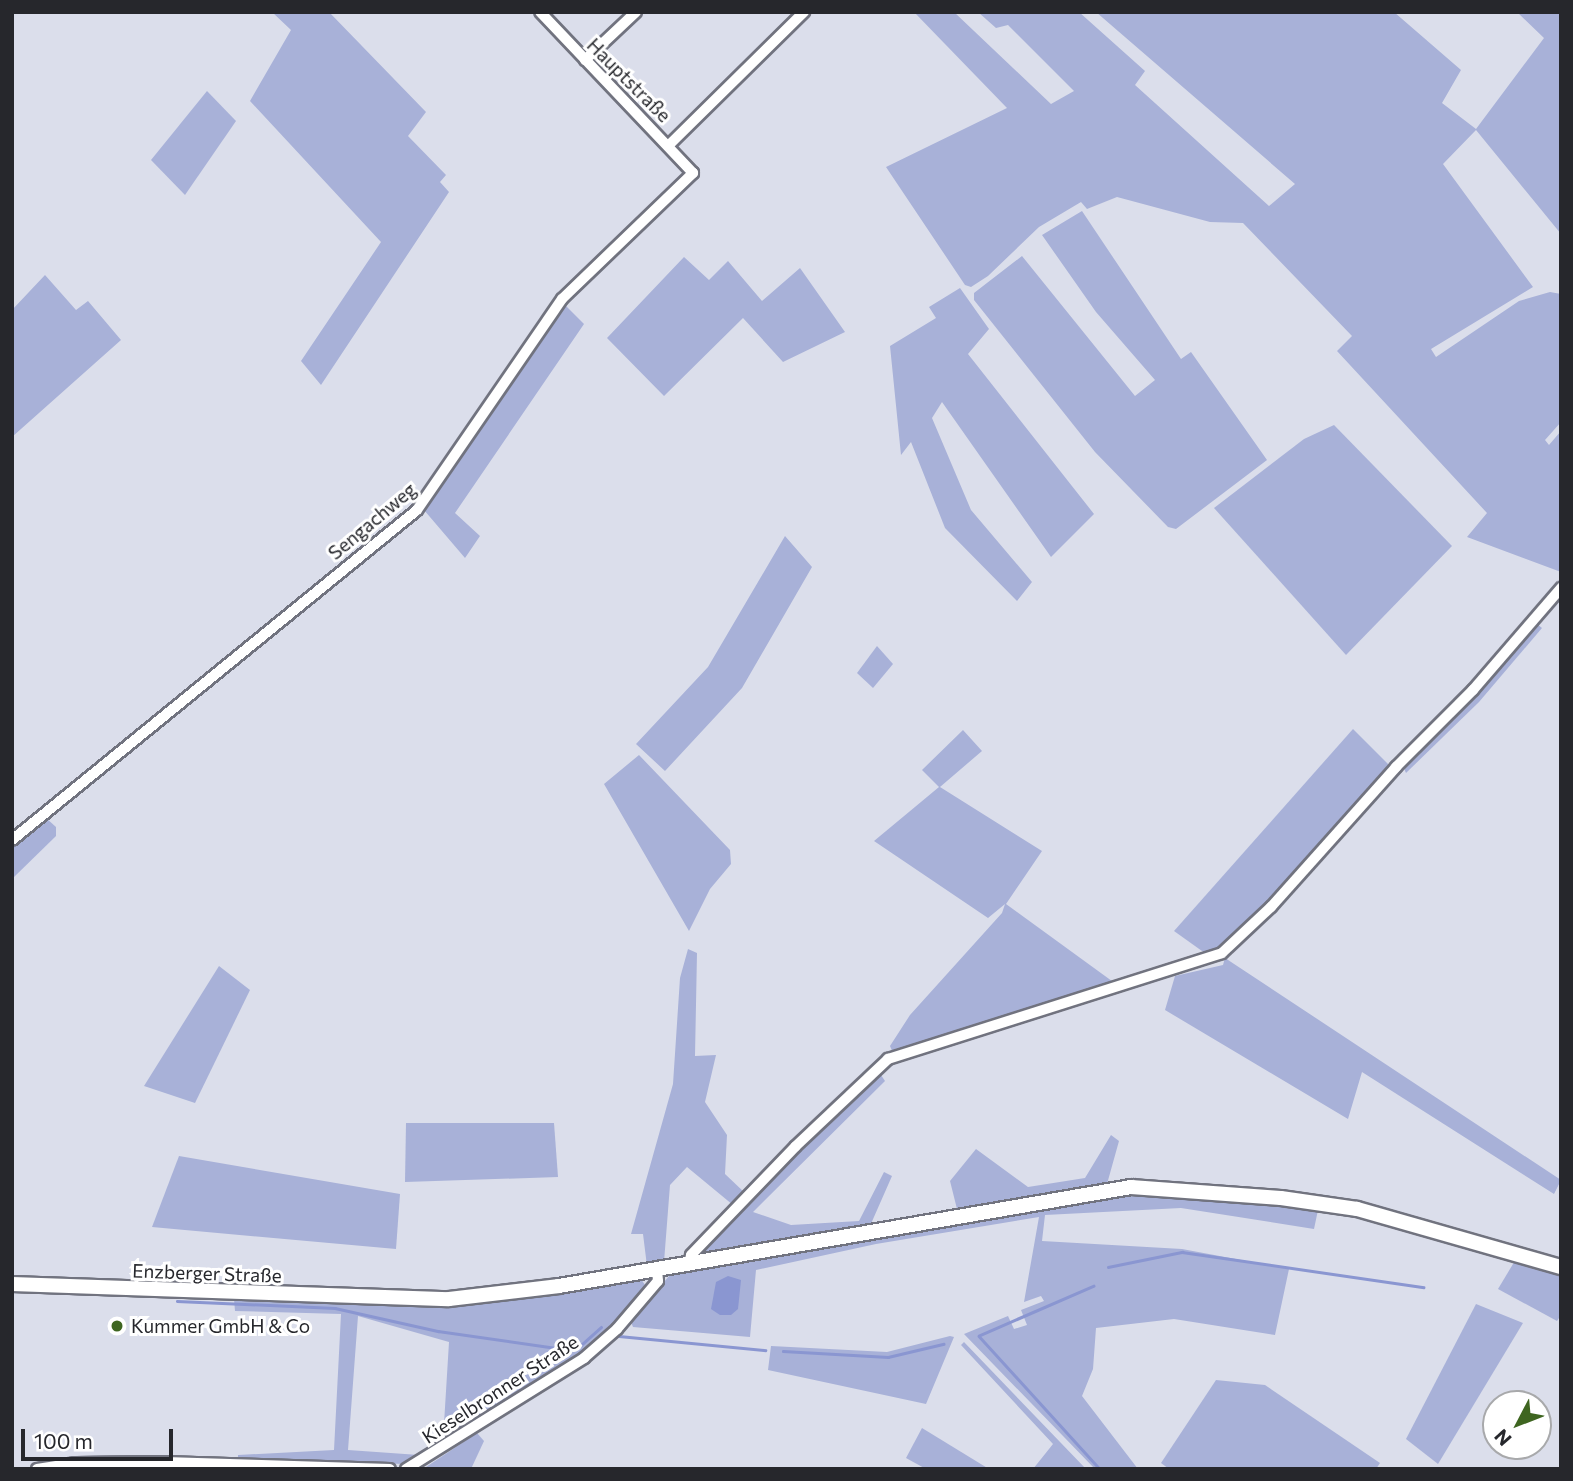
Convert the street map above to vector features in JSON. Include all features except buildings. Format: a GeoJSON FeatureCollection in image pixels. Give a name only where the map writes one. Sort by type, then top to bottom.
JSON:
{"type":"FeatureCollection","features":[{"type":"Feature","properties":{"kind":"main road","name":"Enzberger Straße"},"geometry":{"type":"LineString","coordinates":[[12,1284],[449,1299],[559,1286],[657,1270],[1131,1187],[1281,1198],[1357,1209],[1561,1266]]}},
{"type":"Feature","properties":{"kind":"street","name":"Hauptstraße"},"geometry":{"type":"LineString","coordinates":[[540,12],[693,173]]}},
{"type":"Feature","properties":{"kind":"street"},"geometry":{"type":"LineString","coordinates":[[585,60],[636,12]]}},
{"type":"Feature","properties":{"kind":"street"},"geometry":{"type":"LineString","coordinates":[[669,145],[804,12]]}},
{"type":"Feature","properties":{"kind":"street","name":"Sengachweg"},"geometry":{"type":"LineString","coordinates":[[12,840],[417,510],[562,299],[693,173]]}},
{"type":"Feature","properties":{"kind":"street"},"geometry":{"type":"LineString","coordinates":[[689,1264],[691,1255],[786,1156],[888,1059],[1222,953],[1280,898],[1396,768],[1473,690],[1561,588]]}},
{"type":"Feature","properties":{"kind":"street","name":"Kieselbronner Straße"},"geometry":{"type":"LineString","coordinates":[[406,1469],[584,1358],[617,1329],[658,1281],[657,1270]]}},
{"type":"Feature","properties":{"kind":"street"},"geometry":{"type":"LineString","coordinates":[[37,1469],[76,1462],[390,1469]]}},
{"type":"Feature","properties":{"kind":"shaded area"},"geometry":{"type":"Polygon","coordinates":[[[272,12],[329,12],[426,112],[408,136],[446,175],[440,182],[449,192],[321,385],[301,361],[381,242],[250,101],[291,30],[272,12]]]}},
{"type":"Feature","properties":{"kind":"shaded area"},"geometry":{"type":"Polygon","coordinates":[[[914,12],[954,12],[1051,104],[1074,91],[1008,25],[996,28],[978,12],[1079,12],[1145,71],[1135,85],[1269,206],[1295,184],[1096,12],[1394,12],[1461,70],[1442,103],[1476,129],[1544,38],[1517,12],[1561,12],[1561,234],[1476,130],[1443,164],[1533,287],[1431,349],[1436,357],[1519,301],[1550,292],[1561,294],[1561,422],[1545,440],[1549,445],[1561,431],[1561,572],[1467,537],[1487,513],[1337,351],[1352,336],[1243,223],[1210,222],[1117,197],[1087,209],[1081,202],[1039,227],[988,276],[971,287],[965,285],[886,167],[1007,108],[914,12]]]}},
{"type":"Feature","properties":{"kind":"shaded area"},"geometry":{"type":"Polygon","coordinates":[[[207,91],[236,121],[185,195],[151,160],[207,91]]]}},
{"type":"Feature","properties":{"kind":"shaded area"},"geometry":{"type":"Polygon","coordinates":[[[1082,211],[1181,359],[1191,352],[1267,460],[1176,529],[1168,527],[1095,452],[974,300],[974,293],[1022,256],[1135,396],[1155,380],[1096,312],[1042,235],[1082,211]]]}},
{"type":"Feature","properties":{"kind":"shaded area"},"geometry":{"type":"Polygon","coordinates":[[[684,257],[709,280],[728,261],[762,301],[800,268],[845,332],[783,362],[743,318],[664,396],[607,338],[684,257]]]}},
{"type":"Feature","properties":{"kind":"shaded area"},"geometry":{"type":"Polygon","coordinates":[[[45,275],[76,310],[88,301],[121,340],[12,437],[12,310],[45,275]]]}},
{"type":"Feature","properties":{"kind":"shaded area"},"geometry":{"type":"Polygon","coordinates":[[[960,288],[989,329],[968,354],[1094,514],[1051,557],[942,402],[932,418],[971,510],[1032,582],[1017,601],[945,528],[911,442],[901,455],[890,346],[936,318],[929,307],[960,288]]]}},
{"type":"Feature","properties":{"kind":"shaded area"},"geometry":{"type":"Polygon","coordinates":[[[564,304],[584,324],[455,513],[480,536],[465,558],[424,510],[564,304]]]}},
{"type":"Feature","properties":{"kind":"shaded area"},"geometry":{"type":"Polygon","coordinates":[[[1334,425],[1452,546],[1346,655],[1214,508],[1304,439],[1334,425]]]}},
{"type":"Feature","properties":{"kind":"shaded area"},"geometry":{"type":"Polygon","coordinates":[[[785,536],[812,567],[742,688],[665,771],[636,744],[708,667],[785,536]]]}},
{"type":"Feature","properties":{"kind":"shaded area"},"geometry":{"type":"Polygon","coordinates":[[[1537,624],[1542,628],[1479,702],[1406,773],[1403,766],[1537,624]]]}},
{"type":"Feature","properties":{"kind":"shaded area"},"geometry":{"type":"Polygon","coordinates":[[[877,646],[893,664],[873,688],[857,673],[877,646]]]}},
{"type":"Feature","properties":{"kind":"shaded area"},"geometry":{"type":"Polygon","coordinates":[[[1353,729],[1389,765],[1388,772],[1268,902],[1209,956],[1174,931],[1353,729]]]}},
{"type":"Feature","properties":{"kind":"shaded area"},"geometry":{"type":"Polygon","coordinates":[[[963,730],[982,751],[940,787],[1042,851],[1006,904],[1116,984],[893,1053],[890,1046],[910,1015],[1002,913],[1005,904],[988,918],[874,841],[939,787],[922,770],[963,730]]]}},
{"type":"Feature","properties":{"kind":"shaded area"},"geometry":{"type":"Polygon","coordinates":[[[639,755],[730,850],[731,864],[710,889],[689,931],[604,784],[639,755]]]}},
{"type":"Feature","properties":{"kind":"shaded area"},"geometry":{"type":"Polygon","coordinates":[[[46,818],[56,827],[56,836],[12,879],[12,843],[46,818]]]}},
{"type":"Feature","properties":{"kind":"shaded area"},"geometry":{"type":"Polygon","coordinates":[[[688,949],[697,953],[695,1056],[716,1055],[705,1102],[727,1135],[725,1174],[745,1193],[733,1205],[687,1167],[670,1185],[664,1262],[647,1266],[643,1234],[631,1234],[673,1084],[680,978],[688,949]]]}},
{"type":"Feature","properties":{"kind":"shaded area"},"geometry":{"type":"Polygon","coordinates":[[[1225,958],[1561,1180],[1554,1194],[1362,1072],[1348,1119],[1165,1010],[1175,976],[1223,965],[1225,958]]]}},
{"type":"Feature","properties":{"kind":"shaded area"},"geometry":{"type":"Polygon","coordinates":[[[219,966],[250,990],[195,1103],[144,1086],[219,966]]]}},
{"type":"Feature","properties":{"kind":"shaded area"},"geometry":{"type":"Polygon","coordinates":[[[879,1072],[885,1081],[753,1212],[791,1225],[859,1221],[884,1172],[892,1176],[870,1226],[696,1258],[695,1253],[879,1072]]]}},
{"type":"Feature","properties":{"kind":"shaded area"},"geometry":{"type":"Polygon","coordinates":[[[406,1123],[554,1123],[558,1177],[405,1182],[406,1123]]]}},
{"type":"Feature","properties":{"kind":"shaded area"},"geometry":{"type":"Polygon","coordinates":[[[1111,1135],[1119,1141],[1107,1184],[957,1209],[950,1181],[976,1149],[1028,1187],[1085,1178],[1111,1135]]]}},
{"type":"Feature","properties":{"kind":"shaded area"},"geometry":{"type":"Polygon","coordinates":[[[179,1156],[400,1194],[396,1249],[152,1227],[179,1156]]]}},
{"type":"Feature","properties":{"kind":"shaded area"},"geometry":{"type":"Polygon","coordinates":[[[1171,1195],[1318,1210],[1314,1229],[1181,1208],[1045,1215],[1042,1241],[1182,1249],[1289,1269],[1275,1335],[1174,1319],[1096,1328],[1093,1369],[1082,1396],[1138,1469],[1095,1469],[964,1334],[1008,1316],[1014,1329],[1027,1325],[1021,1310],[1044,1301],[1041,1296],[1024,1302],[1039,1217],[876,1244],[756,1270],[750,1337],[633,1327],[631,1322],[669,1276],[1105,1197],[1171,1195]]]}},
{"type":"Feature","properties":{"kind":"shaded area"},"geometry":{"type":"Polygon","coordinates":[[[1516,1259],[1561,1272],[1561,1315],[1557,1321],[1498,1289],[1516,1259]]]}},
{"type":"Feature","properties":{"kind":"shaded area"},"geometry":{"type":"Polygon","coordinates":[[[728,1276],[741,1280],[738,1309],[731,1315],[720,1315],[711,1309],[716,1282],[728,1276]]]}},
{"type":"Feature","properties":{"kind":"shaded area"},"geometry":{"type":"Polygon","coordinates":[[[641,1279],[647,1288],[593,1344],[443,1440],[449,1342],[358,1316],[348,1450],[419,1455],[405,1464],[238,1459],[238,1455],[334,1450],[341,1314],[235,1311],[234,1299],[383,1303],[641,1279]]]}},
{"type":"Feature","properties":{"kind":"shaded area"},"geometry":{"type":"Polygon","coordinates":[[[1476,1304],[1523,1323],[1438,1464],[1406,1439],[1476,1304]]]}},
{"type":"Feature","properties":{"kind":"shaded area"},"geometry":{"type":"Polygon","coordinates":[[[954,1337],[926,1404],[768,1370],[771,1346],[887,1352],[954,1337]]]}},
{"type":"Feature","properties":{"kind":"shaded area"},"geometry":{"type":"Polygon","coordinates":[[[964,1342],[1086,1469],[1033,1469],[1053,1444],[961,1345],[964,1342]]]}},
{"type":"Feature","properties":{"kind":"shaded area"},"geometry":{"type":"Polygon","coordinates":[[[1216,1380],[1265,1385],[1380,1463],[1376,1469],[1169,1469],[1161,1463],[1216,1380]]]}},
{"type":"Feature","properties":{"kind":"shaded area"},"geometry":{"type":"Polygon","coordinates":[[[922,1428],[989,1469],[926,1469],[906,1458],[922,1428]]]}},
{"type":"Feature","properties":{"kind":"shaded area"},"geometry":{"type":"Polygon","coordinates":[[[477,1433],[484,1441],[471,1469],[423,1469],[477,1433]]]}},
{"type":"Feature","properties":{"kind":"waterway"},"geometry":{"type":"LineString","coordinates":[[1108,1267],[1182,1252],[1423,1287]]}},
{"type":"Feature","properties":{"kind":"waterway"},"geometry":{"type":"LineString","coordinates":[[1094,1286],[979,1336],[1100,1469]]}},
{"type":"Feature","properties":{"kind":"waterway"},"geometry":{"type":"LineString","coordinates":[[177,1301],[335,1308],[438,1331],[556,1348],[580,1346],[601,1327]]}},
{"type":"Feature","properties":{"kind":"waterway"},"geometry":{"type":"LineString","coordinates":[[619,1336],[765,1350]]}},
{"type":"Feature","properties":{"kind":"waterway"},"geometry":{"type":"LineString","coordinates":[[783,1351],[888,1357],[943,1344]]}},
{"type":"Feature","properties":{"kind":"place","name":"Kummer GmbH & Co"},"geometry":{"type":"Point","coordinates":[117,1326]}}]}
